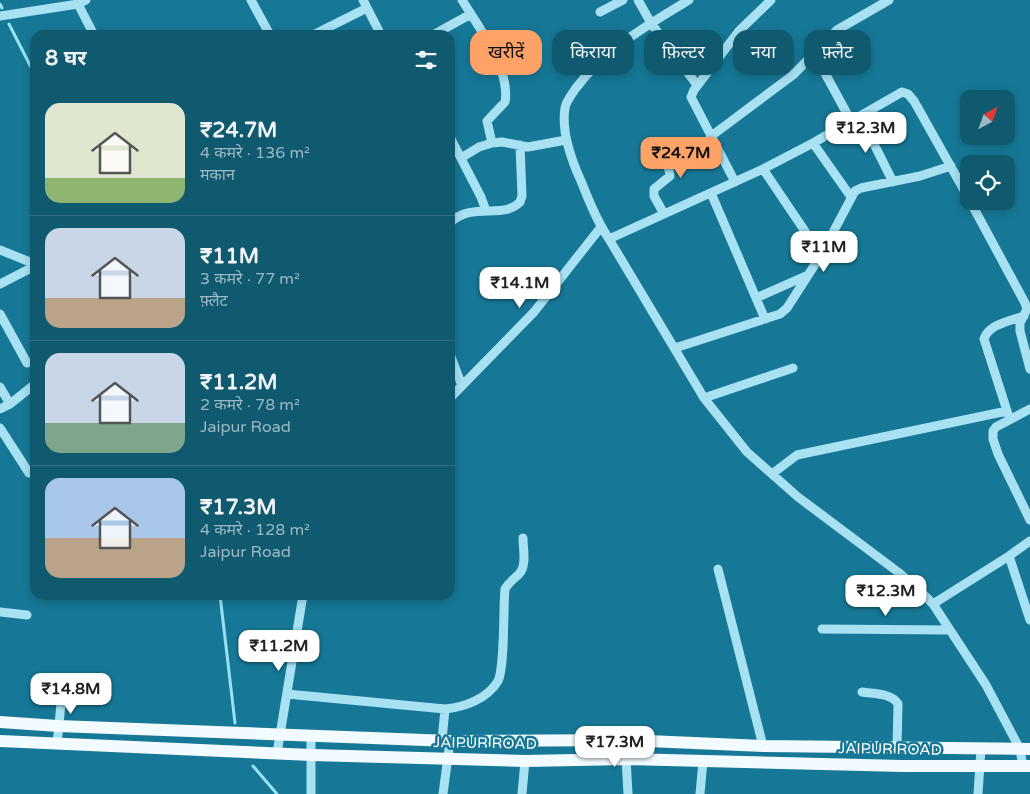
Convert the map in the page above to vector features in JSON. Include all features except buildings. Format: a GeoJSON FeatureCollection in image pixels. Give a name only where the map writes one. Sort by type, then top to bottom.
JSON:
{"type":"FeatureCollection","features":[{"type":"Feature","properties":{"kind":"main road","name":"JAIPUR ROAD"},"geometry":{"type":"LineString","coordinates":[[0,722],[58,726],[446,740],[625,740],[763,746],[1025,749]]}},
{"type":"Feature","properties":{"kind":"main road","name":"JAIPUR ROAD"},"geometry":{"type":"LineString","coordinates":[[0,740],[312,755],[525,761],[627,759],[902,766],[1026,766]]}},
{"type":"Feature","properties":{"kind":"street"},"geometry":{"type":"LineString","coordinates":[[251,0],[267,30]]}},
{"type":"Feature","properties":{"kind":"street"},"geometry":{"type":"LineString","coordinates":[[462,0],[488,40],[506,92],[505,102],[487,121],[492,143]]}},
{"type":"Feature","properties":{"kind":"street"},"geometry":{"type":"LineString","coordinates":[[600,12],[623,0]]}},
{"type":"Feature","properties":{"kind":"street"},"geometry":{"type":"LineString","coordinates":[[638,0],[651,23],[697,86]]}},
{"type":"Feature","properties":{"kind":"street"},"geometry":{"type":"LineString","coordinates":[[689,0],[651,23],[604,58],[576,88],[565,106],[564,124],[566,140],[575,168],[601,227],[704,398],[747,452],[798,497],[904,578],[932,604],[986,685],[1025,749],[1026,766]]}},
{"type":"Feature","properties":{"kind":"street"},"geometry":{"type":"LineString","coordinates":[[735,182],[710,137],[691,97],[697,86],[739,31],[770,0]]}},
{"type":"Feature","properties":{"kind":"street"},"geometry":{"type":"LineString","coordinates":[[837,30],[889,0]]}},
{"type":"Feature","properties":{"kind":"street"},"geometry":{"type":"LineString","coordinates":[[0,16],[82,2],[92,30]]}},
{"type":"Feature","properties":{"kind":"street"},"geometry":{"type":"LineString","coordinates":[[321,30],[365,4],[378,30]]}},
{"type":"Feature","properties":{"kind":"street"},"geometry":{"type":"LineString","coordinates":[[442,30],[471,14]]}},
{"type":"Feature","properties":{"kind":"street"},"geometry":{"type":"LineString","coordinates":[[710,137],[793,75],[804,63]]}},
{"type":"Feature","properties":{"kind":"street"},"geometry":{"type":"LineString","coordinates":[[826,75],[851,121]]}},
{"type":"Feature","properties":{"kind":"street"},"geometry":{"type":"LineString","coordinates":[[609,239],[763,169],[813,144],[902,92],[908,94],[960,183]]}},
{"type":"Feature","properties":{"kind":"street"},"geometry":{"type":"LineString","coordinates":[[860,116],[893,182]]}},
{"type":"Feature","properties":{"kind":"street"},"geometry":{"type":"LineString","coordinates":[[461,158],[479,147],[492,143],[502,142],[528,147],[566,140]]}},
{"type":"Feature","properties":{"kind":"street"},"geometry":{"type":"LineString","coordinates":[[813,144],[851,197]]}},
{"type":"Feature","properties":{"kind":"street"},"geometry":{"type":"LineString","coordinates":[[455,219],[465,212],[510,209],[520,202],[522,196],[520,145]]}},
{"type":"Feature","properties":{"kind":"street"},"geometry":{"type":"LineString","coordinates":[[661,146],[670,176],[654,189],[654,196],[664,214]]}},
{"type":"Feature","properties":{"kind":"street"},"geometry":{"type":"LineString","coordinates":[[455,152],[461,158],[486,211]]}},
{"type":"Feature","properties":{"kind":"street"},"geometry":{"type":"LineString","coordinates":[[675,348],[780,314],[787,308],[821,255],[855,191],[861,188],[920,176],[951,166]]}},
{"type":"Feature","properties":{"kind":"street"},"geometry":{"type":"LineString","coordinates":[[763,169],[821,255]]}},
{"type":"Feature","properties":{"kind":"street"},"geometry":{"type":"LineString","coordinates":[[711,193],[765,319]]}},
{"type":"Feature","properties":{"kind":"street"},"geometry":{"type":"LineString","coordinates":[[974,210],[1025,303],[1027,309],[1020,323],[1020,331],[1030,369]]}},
{"type":"Feature","properties":{"kind":"street"},"geometry":{"type":"LineString","coordinates":[[455,393],[534,312],[601,227]]}},
{"type":"Feature","properties":{"kind":"street"},"geometry":{"type":"LineString","coordinates":[[0,250],[30,263]]}},
{"type":"Feature","properties":{"kind":"street"},"geometry":{"type":"LineString","coordinates":[[0,284],[30,268]]}},
{"type":"Feature","properties":{"kind":"street"},"geometry":{"type":"LineString","coordinates":[[756,298],[808,275]]}},
{"type":"Feature","properties":{"kind":"street"},"geometry":{"type":"LineString","coordinates":[[0,314],[27,363]]}},
{"type":"Feature","properties":{"kind":"street"},"geometry":{"type":"LineString","coordinates":[[1008,415],[984,339],[990,328],[1024,316]]}},
{"type":"Feature","properties":{"kind":"street"},"geometry":{"type":"LineString","coordinates":[[455,367],[462,386]]}},
{"type":"Feature","properties":{"kind":"street"},"geometry":{"type":"LineString","coordinates":[[704,398],[793,368]]}},
{"type":"Feature","properties":{"kind":"street"},"geometry":{"type":"LineString","coordinates":[[0,387],[10,404]]}},
{"type":"Feature","properties":{"kind":"street"},"geometry":{"type":"LineString","coordinates":[[0,410],[30,388]]}},
{"type":"Feature","properties":{"kind":"street"},"geometry":{"type":"LineString","coordinates":[[772,474],[797,455],[1008,415],[1030,409]]}},
{"type":"Feature","properties":{"kind":"street"},"geometry":{"type":"LineString","coordinates":[[1008,415],[996,427],[993,432],[993,439],[998,454],[1030,520]]}},
{"type":"Feature","properties":{"kind":"street"},"geometry":{"type":"LineString","coordinates":[[0,428],[29,473]]}},
{"type":"Feature","properties":{"kind":"street"},"geometry":{"type":"LineString","coordinates":[[287,694],[445,709],[460,708],[473,703],[487,693],[498,680],[501,667],[505,589],[508,583],[521,572],[523,567],[522,538]]}},
{"type":"Feature","properties":{"kind":"street"},"geometry":{"type":"LineString","coordinates":[[932,604],[1009,556],[1030,540]]}},
{"type":"Feature","properties":{"kind":"street"},"geometry":{"type":"LineString","coordinates":[[1009,556],[1030,620]]}},
{"type":"Feature","properties":{"kind":"street"},"geometry":{"type":"LineString","coordinates":[[718,569],[763,746]]}},
{"type":"Feature","properties":{"kind":"street"},"geometry":{"type":"LineString","coordinates":[[1018,588],[1030,592]]}},
{"type":"Feature","properties":{"kind":"street"},"geometry":{"type":"LineString","coordinates":[[277,753],[302,600]]}},
{"type":"Feature","properties":{"kind":"street"},"geometry":{"type":"LineString","coordinates":[[0,612],[27,615]]}},
{"type":"Feature","properties":{"kind":"street"},"geometry":{"type":"LineString","coordinates":[[822,629],[950,630]]}},
{"type":"Feature","properties":{"kind":"street"},"geometry":{"type":"LineString","coordinates":[[57,744],[63,684]]}},
{"type":"Feature","properties":{"kind":"street"},"geometry":{"type":"LineString","coordinates":[[862,692],[896,699],[898,704],[897,748]]}},
{"type":"Feature","properties":{"kind":"street"},"geometry":{"type":"LineString","coordinates":[[442,794],[448,759],[445,709]]}},
{"type":"Feature","properties":{"kind":"street"},"geometry":{"type":"LineString","coordinates":[[311,735],[311,794]]}},
{"type":"Feature","properties":{"kind":"street"},"geometry":{"type":"LineString","coordinates":[[625,740],[628,794]]}},
{"type":"Feature","properties":{"kind":"street"},"geometry":{"type":"LineString","coordinates":[[978,794],[981,749]]}},
{"type":"Feature","properties":{"kind":"street"},"geometry":{"type":"LineString","coordinates":[[522,794],[525,761]]}},
{"type":"Feature","properties":{"kind":"street"},"geometry":{"type":"LineString","coordinates":[[700,794],[703,761]]}},
{"type":"Feature","properties":{"kind":"waterway"},"geometry":{"type":"LineString","coordinates":[[0,4],[2,8]]}},
{"type":"Feature","properties":{"kind":"waterway"},"geometry":{"type":"LineString","coordinates":[[9,24],[30,65]]}},
{"type":"Feature","properties":{"kind":"waterway"},"geometry":{"type":"LineString","coordinates":[[221,600],[235,723]]}},
{"type":"Feature","properties":{"kind":"waterway"},"geometry":{"type":"LineString","coordinates":[[253,766],[277,794]]}}]}
